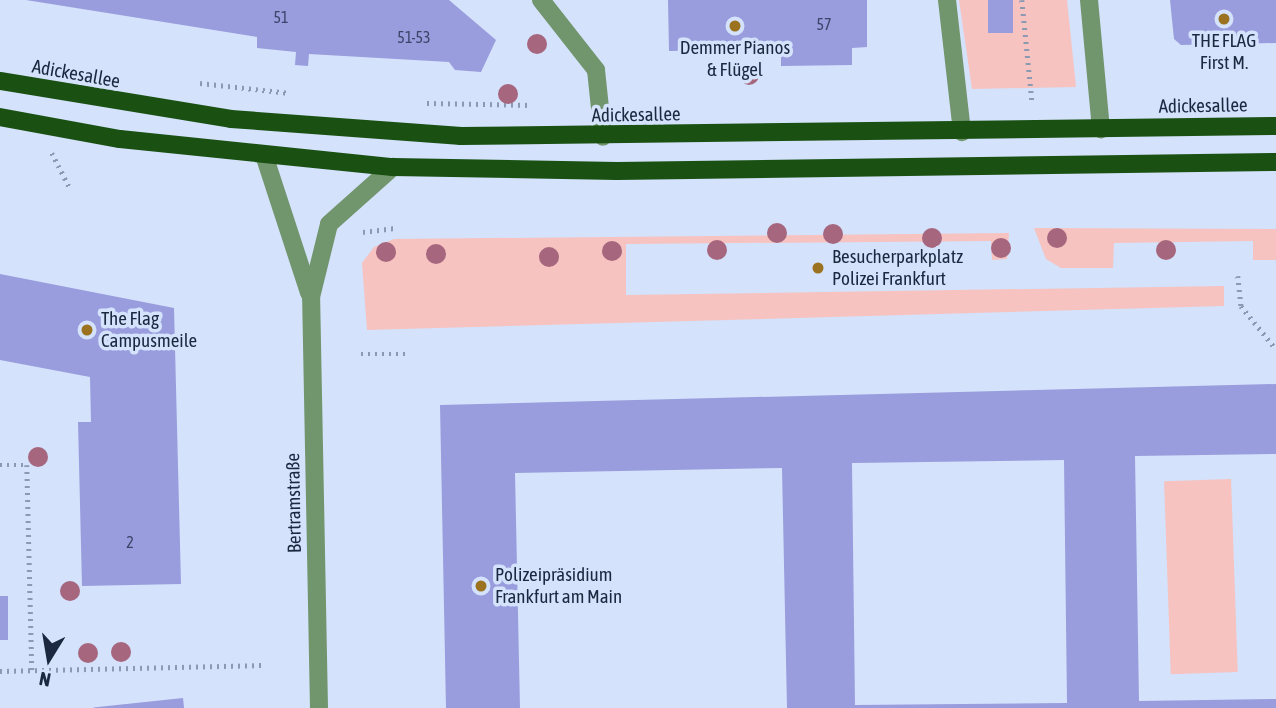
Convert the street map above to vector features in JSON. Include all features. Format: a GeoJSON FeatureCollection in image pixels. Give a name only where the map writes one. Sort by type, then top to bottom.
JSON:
{"type":"FeatureCollection","features":[{"type":"Feature","properties":{"kind":"main road","name":"Adickesallee"},"geometry":{"type":"LineString","coordinates":[[0,81],[162,110],[330,129],[603,137],[1276,126]]}},
{"type":"Feature","properties":{"kind":"main road"},"geometry":{"type":"LineString","coordinates":[[0,117],[265,158],[393,167],[591,171],[1276,162]]}},
{"type":"Feature","properties":{"kind":"street"},"geometry":{"type":"LineString","coordinates":[[541,0],[596,70],[603,137]]}},
{"type":"Feature","properties":{"kind":"street"},"geometry":{"type":"LineString","coordinates":[[947,0],[962,132]]}},
{"type":"Feature","properties":{"kind":"street"},"geometry":{"type":"LineString","coordinates":[[1089,0],[1101,128]]}},
{"type":"Feature","properties":{"kind":"street","name":"Bertramstraße"},"geometry":{"type":"LineString","coordinates":[[265,158],[310,297]]}},
{"type":"Feature","properties":{"kind":"street","name":"Bertramstraße"},"geometry":{"type":"LineString","coordinates":[[319,708],[310,297],[329,224],[393,167]]}},
{"type":"Feature","properties":{"kind":"path"},"geometry":{"type":"LineString","coordinates":[[1022,0],[1032,102]]}},
{"type":"Feature","properties":{"kind":"path"},"geometry":{"type":"LineString","coordinates":[[190,82],[297,94]]}},
{"type":"Feature","properties":{"kind":"path"},"geometry":{"type":"LineString","coordinates":[[49,148],[69,187]]}},
{"type":"Feature","properties":{"kind":"path"},"geometry":{"type":"LineString","coordinates":[[1238,276],[1241,306],[1276,349]]}},
{"type":"Feature","properties":{"kind":"path"},"geometry":{"type":"LineString","coordinates":[[360,354],[407,354]]}},
{"type":"Feature","properties":{"kind":"path"},"geometry":{"type":"LineString","coordinates":[[0,465],[27,465],[32,671]]}},
{"type":"Feature","properties":{"kind":"path"},"geometry":{"type":"LineString","coordinates":[[0,671],[261,665]]}},
{"type":"Feature","properties":{"kind":"shaded area"},"geometry":{"type":"Polygon","coordinates":[[[959,0],[1067,0],[1076,87],[972,89],[959,0]]]}},
{"type":"Feature","properties":{"kind":"shaded area"},"geometry":{"type":"Polygon","coordinates":[[[1034,228],[1276,229],[1276,260],[1253,260],[1253,241],[1114,243],[1113,268],[1061,268],[1046,259],[1034,228]]]}},
{"type":"Feature","properties":{"kind":"shaded area"},"geometry":{"type":"Polygon","coordinates":[[[1009,233],[1007,259],[992,260],[991,241],[626,244],[626,295],[1224,286],[1224,306],[367,330],[362,263],[374,247],[394,239],[1009,233]]]}},
{"type":"Feature","properties":{"kind":"shaded area"},"geometry":{"type":"Polygon","coordinates":[[[1231,479],[1238,672],[1171,674],[1164,481],[1231,479]]]}},
{"type":"Feature","properties":{"kind":"building"},"geometry":{"type":"Polygon","coordinates":[[[26,0],[449,0],[496,40],[481,72],[455,70],[449,62],[309,54],[308,66],[295,65],[296,52],[257,48],[257,37],[26,0]]]}},
{"type":"Feature","properties":{"kind":"building"},"geometry":{"type":"Polygon","coordinates":[[[668,0],[867,0],[867,47],[852,48],[852,65],[781,66],[781,49],[669,51],[668,0]]]}},
{"type":"Feature","properties":{"kind":"building"},"geometry":{"type":"Polygon","coordinates":[[[988,0],[1013,0],[1013,33],[988,33],[988,0]]]}},
{"type":"Feature","properties":{"kind":"building","name":"THE FLAG First M."},"geometry":{"type":"Polygon","coordinates":[[[1170,0],[1276,0],[1276,43],[1181,45],[1174,39],[1170,0]]]}},
{"type":"Feature","properties":{"kind":"building"},"geometry":{"type":"Polygon","coordinates":[[[0,274],[174,308],[181,584],[82,586],[78,422],[91,422],[90,377],[0,360],[0,274]]]}},
{"type":"Feature","properties":{"kind":"building","name":"Polizeipräsidium Frankfurt am Main"},"geometry":{"type":"Polygon","coordinates":[[[1276,384],[1276,454],[1135,456],[1139,701],[1276,699],[1276,708],[787,708],[782,468],[515,473],[520,708],[446,708],[440,405],[1276,384]],[[1064,460],[852,463],[855,705],[1067,703],[1064,460]]]}},
{"type":"Feature","properties":{"kind":"building"},"geometry":{"type":"Polygon","coordinates":[[[0,596],[8,596],[8,640],[0,640],[0,596]]]}},
{"type":"Feature","properties":{"kind":"building"},"geometry":{"type":"Polygon","coordinates":[[[183,698],[184,708],[94,708],[93,707],[183,698]]]}},
{"type":"Feature","properties":{"kind":"place","name":"THE FLAG First M."},"geometry":{"type":"Point","coordinates":[1224,19]}},
{"type":"Feature","properties":{"kind":"place","name":"Demmer Pianos & Flügel"},"geometry":{"type":"Point","coordinates":[735,26]}},
{"type":"Feature","properties":{"kind":"place","name":"Besucherparkplatz Polizei Frankfurt"},"geometry":{"type":"Point","coordinates":[818,268]}},
{"type":"Feature","properties":{"kind":"place","name":"The Flag Campusmeile"},"geometry":{"type":"Point","coordinates":[87,330]}},
{"type":"Feature","properties":{"kind":"place","name":"Polizeipräsidium Frankfurt am Main"},"geometry":{"type":"Point","coordinates":[481,586]}}]}
